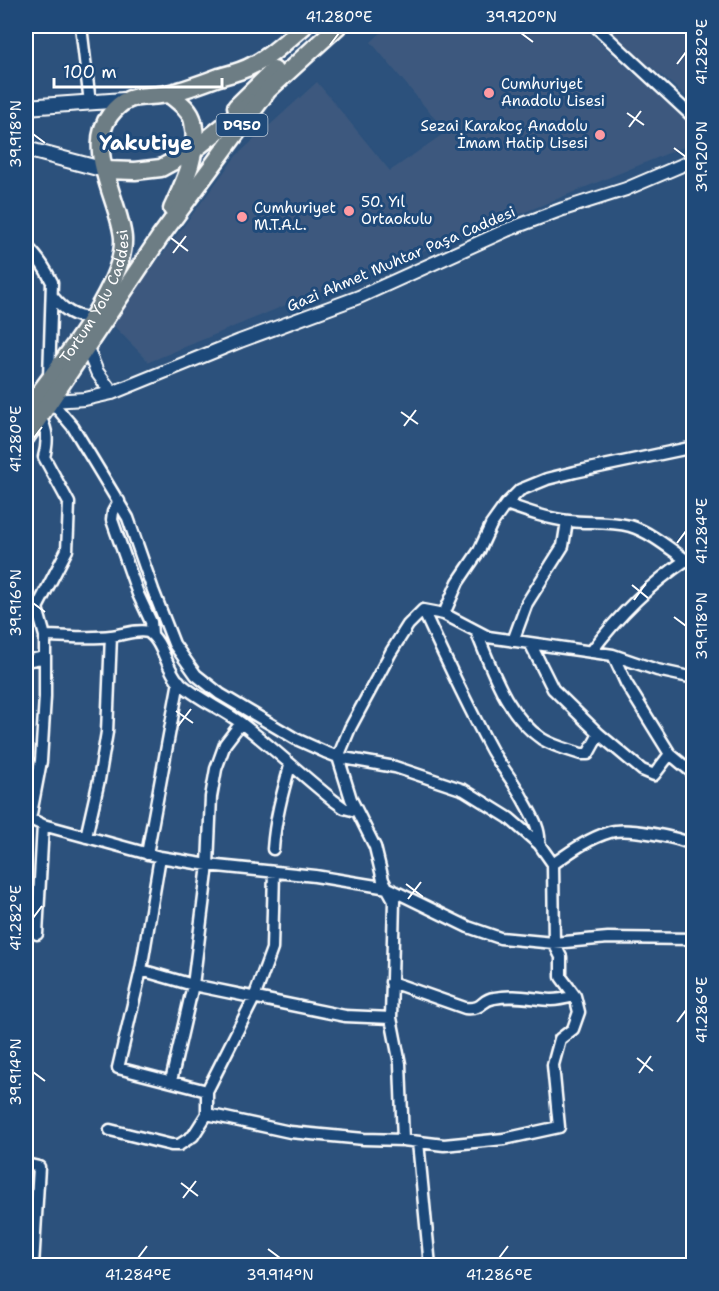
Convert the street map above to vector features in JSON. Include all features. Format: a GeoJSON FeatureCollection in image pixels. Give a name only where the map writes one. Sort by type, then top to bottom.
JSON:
{"type":"FeatureCollection","features":[{"type":"Feature","properties":{"kind":"highway"},"geometry":{"type":"LineString","coordinates":[[124,100],[169,94],[254,65],[304,26]]}},
{"type":"Feature","properties":{"kind":"highway"},"geometry":{"type":"LineString","coordinates":[[194,150],[258,85],[323,26]]}},
{"type":"Feature","properties":{"kind":"highway","name":"Tortum Yolu Caddesi"},"geometry":{"type":"LineString","coordinates":[[105,170],[135,171],[161,168],[194,150],[268,90],[338,26]]}},
{"type":"Feature","properties":{"kind":"highway","name":"Tortum Yolu Caddesi"},"geometry":{"type":"LineString","coordinates":[[33,414],[51,401],[160,237],[268,90]]}},
{"type":"Feature","properties":{"kind":"highway","name":"Tortum Yolu Caddesi"},"geometry":{"type":"LineString","coordinates":[[160,237],[182,187],[194,150],[193,121],[185,108],[169,94]]}},
{"type":"Feature","properties":{"kind":"highway","name":"Tortum Yolu Caddesi"},"geometry":{"type":"LineString","coordinates":[[26,437],[33,414],[49,378],[108,293],[121,262],[123,238],[105,170],[101,143],[102,126],[124,100]]}},
{"type":"Feature","properties":{"kind":"main road"},"geometry":{"type":"LineString","coordinates":[[26,107],[124,100]]}},
{"type":"Feature","properties":{"kind":"main road"},"geometry":{"type":"LineString","coordinates":[[26,149],[105,170]]}},
{"type":"Feature","properties":{"kind":"street"},"geometry":{"type":"LineString","coordinates":[[81,26],[90,103]]}},
{"type":"Feature","properties":{"kind":"street"},"geometry":{"type":"LineString","coordinates":[[595,26],[693,118]]}},
{"type":"Feature","properties":{"kind":"street","name":"Gazi Ahmet Muhtar Paşa Caddesi"},"geometry":{"type":"LineString","coordinates":[[51,401],[85,399],[112,393],[240,341],[359,297],[507,230],[626,189],[693,160]]}},
{"type":"Feature","properties":{"kind":"street"},"geometry":{"type":"LineString","coordinates":[[26,246],[45,268],[52,282],[49,378]]}},
{"type":"Feature","properties":{"kind":"street"},"geometry":{"type":"LineString","coordinates":[[52,297],[68,312],[81,318],[91,318]]}},
{"type":"Feature","properties":{"kind":"street"},"geometry":{"type":"LineString","coordinates":[[87,348],[97,372],[112,393]]}},
{"type":"Feature","properties":{"kind":"street"},"geometry":{"type":"LineString","coordinates":[[51,401],[73,427],[128,518],[174,644],[196,675],[220,694],[288,734],[338,757],[395,767],[464,790],[509,818],[539,844],[553,864],[554,943],[561,957],[561,977],[575,996],[579,1012],[573,1029],[560,1039],[553,1065],[559,1127],[504,1139],[444,1145],[290,1131],[207,1114]]}},
{"type":"Feature","properties":{"kind":"street"},"geometry":{"type":"LineString","coordinates":[[33,414],[46,428],[48,443],[44,457],[69,503],[67,550],[37,608],[45,636],[41,761],[28,818],[43,825],[160,857],[208,865],[315,876],[388,888],[450,919],[500,938],[554,943],[608,938],[693,939]]}},
{"type":"Feature","properties":{"kind":"street"},"geometry":{"type":"LineString","coordinates":[[444,614],[458,582],[479,550],[491,525],[506,504],[520,490],[547,479],[693,447]]}},
{"type":"Feature","properties":{"kind":"street"},"geometry":{"type":"LineString","coordinates":[[119,501],[113,512],[112,520],[138,594],[151,622],[152,634]]}},
{"type":"Feature","properties":{"kind":"street"},"geometry":{"type":"LineString","coordinates":[[506,504],[527,512],[567,521],[596,521],[629,526],[643,531],[690,561],[657,580],[630,604],[591,652]]}},
{"type":"Feature","properties":{"kind":"street"},"geometry":{"type":"LineString","coordinates":[[513,641],[527,603],[563,546],[567,521]]}},
{"type":"Feature","properties":{"kind":"street"},"geometry":{"type":"LineString","coordinates":[[403,1140],[400,1064],[391,1018],[394,900],[382,880],[375,848],[356,811],[338,757],[350,728],[391,652],[408,624],[423,610]]}},
{"type":"Feature","properties":{"kind":"street"},"geometry":{"type":"LineString","coordinates":[[423,610],[444,614],[488,637],[613,655],[657,670],[693,678]]}},
{"type":"Feature","properties":{"kind":"street"},"geometry":{"type":"LineString","coordinates":[[423,610],[469,708],[537,826],[540,836],[539,844]]}},
{"type":"Feature","properties":{"kind":"street"},"geometry":{"type":"LineString","coordinates":[[45,636],[111,636],[144,631],[152,634],[168,666],[179,681],[241,723],[333,800],[356,811]]}},
{"type":"Feature","properties":{"kind":"street"},"geometry":{"type":"LineString","coordinates":[[476,631],[500,688],[521,721],[543,739],[582,754],[588,754],[599,734]]}},
{"type":"Feature","properties":{"kind":"street"},"geometry":{"type":"LineString","coordinates":[[86,837],[107,732],[111,636]]}},
{"type":"Feature","properties":{"kind":"street"},"geometry":{"type":"LineString","coordinates":[[530,643],[553,689],[599,734],[642,770],[654,775],[670,754]]}},
{"type":"Feature","properties":{"kind":"street"},"geometry":{"type":"LineString","coordinates":[[613,655],[626,683],[670,754],[693,774]]}},
{"type":"Feature","properties":{"kind":"street"},"geometry":{"type":"LineString","coordinates":[[26,661],[45,657]]}},
{"type":"Feature","properties":{"kind":"street"},"geometry":{"type":"LineString","coordinates":[[147,854],[179,681]]}},
{"type":"Feature","properties":{"kind":"street"},"geometry":{"type":"LineString","coordinates":[[171,1081],[193,984],[208,865],[210,807],[216,769],[225,744],[241,723]]}},
{"type":"Feature","properties":{"kind":"street"},"geometry":{"type":"LineString","coordinates":[[273,849],[274,826],[279,801],[290,766]]}},
{"type":"Feature","properties":{"kind":"street"},"geometry":{"type":"LineString","coordinates":[[37,934],[43,825]]}},
{"type":"Feature","properties":{"kind":"street"},"geometry":{"type":"LineString","coordinates":[[553,864],[581,845],[612,831],[641,832],[685,841],[693,845]]}},
{"type":"Feature","properties":{"kind":"street"},"geometry":{"type":"LineString","coordinates":[[160,857],[141,970],[118,1068],[207,1090]]}},
{"type":"Feature","properties":{"kind":"street"},"geometry":{"type":"LineString","coordinates":[[110,1130],[160,1143],[179,1145],[193,1136],[207,1114],[207,1090],[254,998],[272,949],[274,872]]}},
{"type":"Feature","properties":{"kind":"street"},"geometry":{"type":"LineString","coordinates":[[141,970],[254,998],[345,1016],[391,1018]]}},
{"type":"Feature","properties":{"kind":"street"},"geometry":{"type":"LineString","coordinates":[[391,982],[472,1009],[492,998],[521,996],[555,1000],[575,996]]}},
{"type":"Feature","properties":{"kind":"street"},"geometry":{"type":"LineString","coordinates":[[418,1142],[430,1266]]}},
{"type":"Feature","properties":{"kind":"street"},"geometry":{"type":"LineString","coordinates":[[26,1164],[39,1167],[33,1266]]}},
{"type":"Feature","properties":{"kind":"shaded area"},"geometry":{"type":"Polygon","coordinates":[[[388,26],[582,26],[693,127],[693,143],[518,215],[351,278],[149,362],[111,323],[236,156],[317,82],[390,171],[446,132],[371,42],[388,26]]]}},
{"type":"Feature","properties":{"kind":"shaded area"},"geometry":{"type":"Polygon","coordinates":[[[603,26],[693,26],[693,102],[613,35],[603,26]]]}},
{"type":"Feature","properties":{"kind":"place","name":"Cumhuriyet Anadolu Lisesi"},"geometry":{"type":"Point","coordinates":[489,93]}},
{"type":"Feature","properties":{"kind":"place","name":"Sezai Karakoç Anadolu İmam Hatip Lisesi"},"geometry":{"type":"Point","coordinates":[600,135]}},
{"type":"Feature","properties":{"kind":"place","name":"50. Yıl Ortaokulu"},"geometry":{"type":"Point","coordinates":[349,211]}},
{"type":"Feature","properties":{"kind":"place","name":"Cumhuriyet M.T.A.L."},"geometry":{"type":"Point","coordinates":[242,217]}},
{"type":"Feature","properties":{"kind":"district","name":"Yakutiye"},"geometry":{"type":"Point","coordinates":[146,143]}}]}
